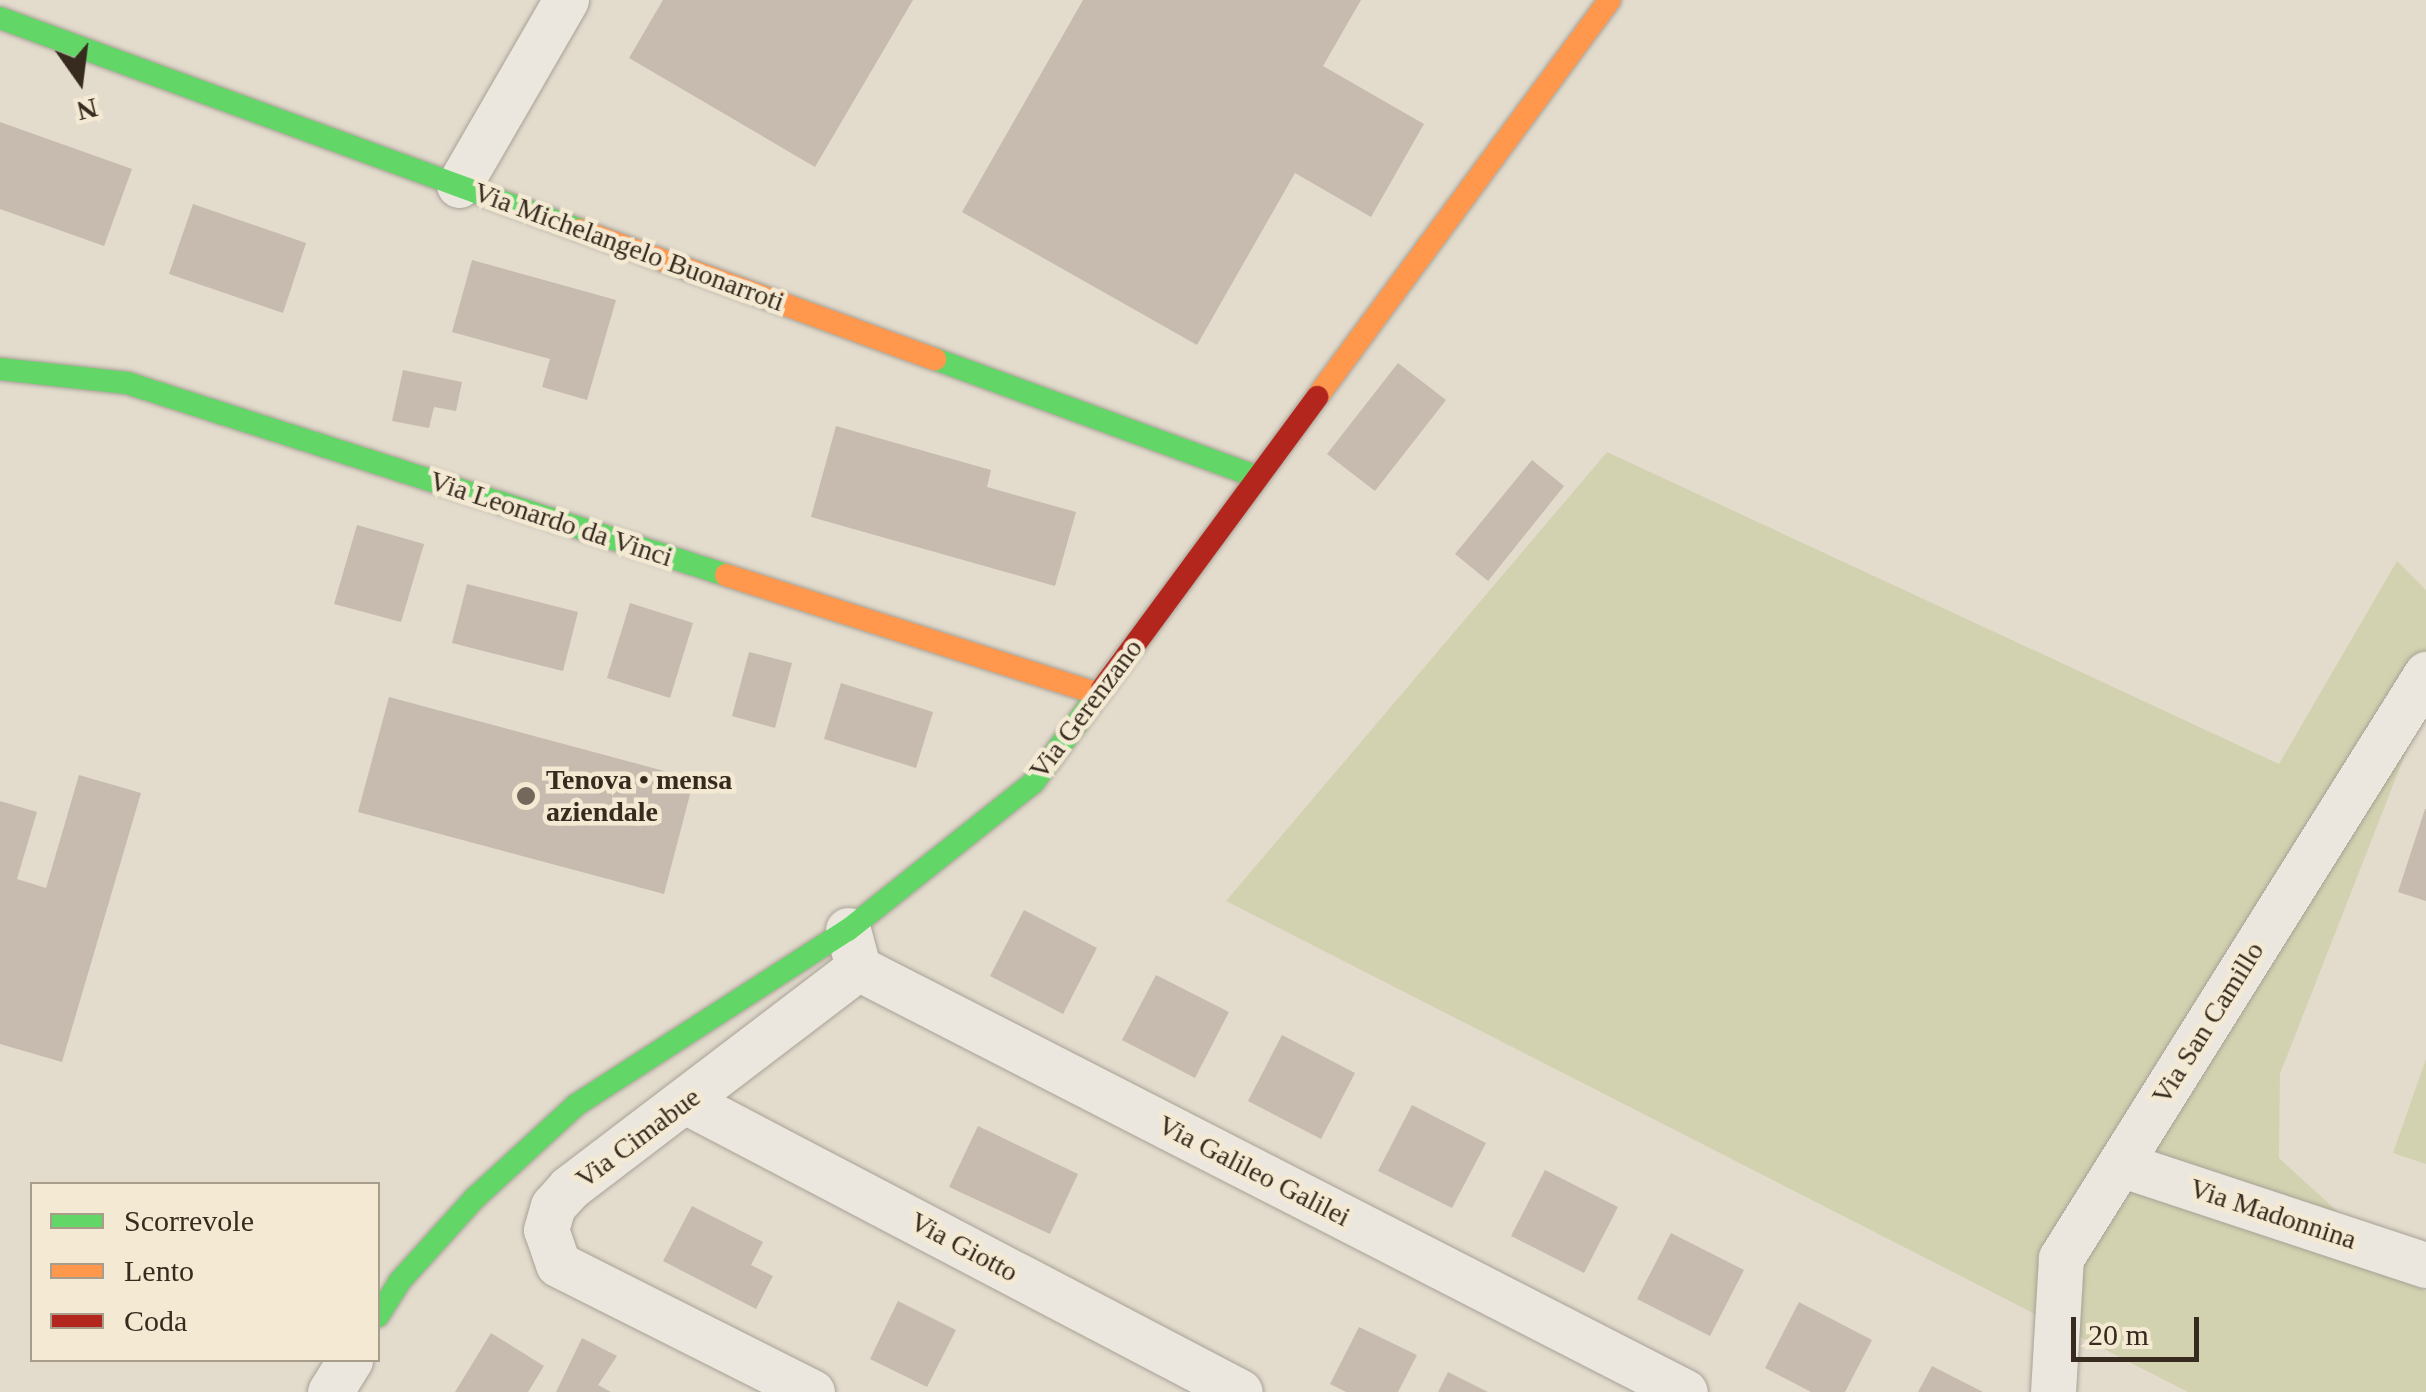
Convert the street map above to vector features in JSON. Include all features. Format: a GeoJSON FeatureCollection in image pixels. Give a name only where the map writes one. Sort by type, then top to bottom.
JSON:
{"type":"FeatureCollection","features":[{"type":"Feature","properties":{"kind":"street"},"geometry":{"type":"LineString","coordinates":[[459,185],[566,0]]}},
{"type":"Feature","properties":{"kind":"street","name":"Via Gerenzano"},"geometry":{"type":"LineString","coordinates":[[380,1313],[400,1281],[475,1198],[576,1105],[853,949],[1033,783],[1610,0]]}},
{"type":"Feature","properties":{"kind":"street","name":"Via Michelangelo Buonarroti"},"geometry":{"type":"LineString","coordinates":[[0,18],[1257,477]]}},
{"type":"Feature","properties":{"kind":"street","name":"Via Leonardo da Vinci"},"geometry":{"type":"LineString","coordinates":[[0,369],[128,383],[1098,694]]}},
{"type":"Feature","properties":{"kind":"street","name":"Via San Camillo"},"geometry":{"type":"LineString","coordinates":[[2053,1392],[2061,1258],[2426,674]]}},
{"type":"Feature","properties":{"kind":"street","name":"Via Cimabue"},"geometry":{"type":"LineString","coordinates":[[812,1392],[570,1270],[547,1246],[552,1206],[570,1188],[687,1102],[853,949]]}},
{"type":"Feature","properties":{"kind":"street","name":"Via Galileo Galilei"},"geometry":{"type":"LineString","coordinates":[[853,949],[1685,1392]]}},
{"type":"Feature","properties":{"kind":"street","name":"Via Giotto"},"geometry":{"type":"LineString","coordinates":[[687,1102],[1240,1392]]}},
{"type":"Feature","properties":{"kind":"street","name":"Via Madonnina"},"geometry":{"type":"LineString","coordinates":[[2120,1164],[2426,1265]]}},
{"type":"Feature","properties":{"kind":"street"},"geometry":{"type":"LineString","coordinates":[[330,1392],[349,1362]]}},
{"type":"Feature","properties":{"kind":"green space"},"geometry":{"type":"Polygon","coordinates":[[[1607,452],[2279,764],[2397,561],[2426,590],[2426,701],[2280,1074],[2279,1158],[2426,1292],[2426,1392],[2188,1392],[1226,901],[1607,452]]]}},
{"type":"Feature","properties":{"kind":"green space"},"geometry":{"type":"Polygon","coordinates":[[[2426,1059],[2426,1164],[2393,1153],[2426,1059]]]}},
{"type":"Feature","properties":{"kind":"building"},"geometry":{"type":"Polygon","coordinates":[[[663,0],[913,0],[815,167],[629,58],[663,0]]]}},
{"type":"Feature","properties":{"kind":"building"},"geometry":{"type":"Polygon","coordinates":[[[1083,0],[1361,0],[1323,66],[1424,124],[1371,217],[1295,173],[1197,345],[962,212],[1083,0]]]}},
{"type":"Feature","properties":{"kind":"building"},"geometry":{"type":"Polygon","coordinates":[[[0,122],[132,169],[104,246],[0,209],[0,122]]]}},
{"type":"Feature","properties":{"kind":"building"},"geometry":{"type":"Polygon","coordinates":[[[193,204],[306,243],[283,313],[169,274],[193,204]]]}},
{"type":"Feature","properties":{"kind":"building"},"geometry":{"type":"Polygon","coordinates":[[[472,260],[616,300],[587,400],[542,387],[550,359],[452,332],[472,260]]]}},
{"type":"Feature","properties":{"kind":"building"},"geometry":{"type":"Polygon","coordinates":[[[1398,363],[1446,400],[1375,491],[1327,454],[1398,363]]]}},
{"type":"Feature","properties":{"kind":"building"},"geometry":{"type":"Polygon","coordinates":[[[403,370],[462,382],[456,411],[434,407],[429,428],[392,421],[403,370]]]}},
{"type":"Feature","properties":{"kind":"building"},"geometry":{"type":"Polygon","coordinates":[[[836,426],[991,470],[987,487],[1076,512],[1055,586],[811,517],[836,426]]]}},
{"type":"Feature","properties":{"kind":"building"},"geometry":{"type":"Polygon","coordinates":[[[1532,460],[1564,486],[1488,581],[1455,554],[1532,460]]]}},
{"type":"Feature","properties":{"kind":"building"},"geometry":{"type":"Polygon","coordinates":[[[357,525],[424,544],[401,622],[334,604],[357,525]]]}},
{"type":"Feature","properties":{"kind":"building"},"geometry":{"type":"Polygon","coordinates":[[[467,584],[578,612],[563,671],[452,643],[467,584]]]}},
{"type":"Feature","properties":{"kind":"building"},"geometry":{"type":"Polygon","coordinates":[[[630,603],[693,623],[670,698],[607,678],[630,603]]]}},
{"type":"Feature","properties":{"kind":"building"},"geometry":{"type":"Polygon","coordinates":[[[749,652],[792,663],[775,728],[732,716],[749,652]]]}},
{"type":"Feature","properties":{"kind":"building"},"geometry":{"type":"Polygon","coordinates":[[[841,683],[933,712],[916,768],[824,739],[841,683]]]}},
{"type":"Feature","properties":{"kind":"building","name":"Tenova • mensa aziendale"},"geometry":{"type":"Polygon","coordinates":[[[389,697],[694,779],[664,894],[358,812],[389,697]]]}},
{"type":"Feature","properties":{"kind":"building"},"geometry":{"type":"Polygon","coordinates":[[[79,775],[141,793],[62,1062],[0,1044],[0,801],[37,812],[17,879],[46,888],[79,775]]]}},
{"type":"Feature","properties":{"kind":"building"},"geometry":{"type":"Polygon","coordinates":[[[2426,809],[2426,901],[2398,892],[2426,809]]]}},
{"type":"Feature","properties":{"kind":"building"},"geometry":{"type":"Polygon","coordinates":[[[1024,910],[1097,948],[1063,1014],[990,976],[1024,910]]]}},
{"type":"Feature","properties":{"kind":"building"},"geometry":{"type":"Polygon","coordinates":[[[1156,975],[1229,1012],[1195,1078],[1122,1040],[1156,975]]]}},
{"type":"Feature","properties":{"kind":"building"},"geometry":{"type":"Polygon","coordinates":[[[1282,1035],[1355,1073],[1321,1139],[1248,1101],[1282,1035]]]}},
{"type":"Feature","properties":{"kind":"building"},"geometry":{"type":"Polygon","coordinates":[[[1412,1105],[1486,1143],[1452,1208],[1378,1171],[1412,1105]]]}},
{"type":"Feature","properties":{"kind":"building"},"geometry":{"type":"Polygon","coordinates":[[[978,1126],[1078,1174],[1050,1234],[949,1187],[978,1126]]]}},
{"type":"Feature","properties":{"kind":"building"},"geometry":{"type":"Polygon","coordinates":[[[1545,1170],[1618,1207],[1584,1273],[1511,1236],[1545,1170]]]}},
{"type":"Feature","properties":{"kind":"building"},"geometry":{"type":"Polygon","coordinates":[[[692,1206],[763,1242],[751,1265],[773,1276],[756,1309],[663,1261],[692,1206]]]}},
{"type":"Feature","properties":{"kind":"building"},"geometry":{"type":"Polygon","coordinates":[[[1671,1233],[1744,1270],[1710,1336],[1637,1299],[1671,1233]]]}},
{"type":"Feature","properties":{"kind":"building"},"geometry":{"type":"Polygon","coordinates":[[[898,1301],[956,1330],[927,1387],[870,1359],[898,1301]]]}},
{"type":"Feature","properties":{"kind":"building"},"geometry":{"type":"Polygon","coordinates":[[[1799,1302],[1872,1340],[1845,1392],[1811,1392],[1765,1368],[1799,1302]]]}},
{"type":"Feature","properties":{"kind":"building"},"geometry":{"type":"Polygon","coordinates":[[[1359,1327],[1417,1355],[1398,1392],[1346,1392],[1330,1384],[1359,1327]]]}},
{"type":"Feature","properties":{"kind":"building"},"geometry":{"type":"Polygon","coordinates":[[[491,1333],[544,1366],[528,1392],[455,1392],[491,1333]]]}},
{"type":"Feature","properties":{"kind":"building"},"geometry":{"type":"Polygon","coordinates":[[[582,1338],[617,1356],[598,1385],[611,1392],[556,1392],[582,1338]]]}},
{"type":"Feature","properties":{"kind":"building"},"geometry":{"type":"Polygon","coordinates":[[[1932,1366],[1983,1392],[1918,1392],[1932,1366]]]}},
{"type":"Feature","properties":{"kind":"building"},"geometry":{"type":"Polygon","coordinates":[[[1448,1372],[1488,1392],[1438,1392],[1448,1372]]]}},
{"type":"Feature","properties":{"kind":"traffic: fast"},"geometry":{"type":"LineString","coordinates":[[0,18],[580,230]]}},
{"type":"Feature","properties":{"kind":"traffic: fast"},"geometry":{"type":"LineString","coordinates":[[935,359],[1257,477]]}},
{"type":"Feature","properties":{"kind":"traffic: fast"},"geometry":{"type":"LineString","coordinates":[[0,369],[127,383],[726,575]]}},
{"type":"Feature","properties":{"kind":"traffic: fast"},"geometry":{"type":"LineString","coordinates":[[380,1313],[400,1281],[475,1198],[576,1105],[848,930],[1033,783],[1102,689]]}},
{"type":"Feature","properties":{"kind":"traffic: slow"},"geometry":{"type":"LineString","coordinates":[[1317,397],[1610,0]]}},
{"type":"Feature","properties":{"kind":"traffic: slow"},"geometry":{"type":"LineString","coordinates":[[580,230],[935,359]]}},
{"type":"Feature","properties":{"kind":"traffic: slow"},"geometry":{"type":"LineString","coordinates":[[726,575],[1098,694]]}},
{"type":"Feature","properties":{"kind":"traffic: jam"},"geometry":{"type":"LineString","coordinates":[[1102,689],[1317,397]]}},
{"type":"Feature","properties":{"kind":"place","name":"Tenova • mensa aziendale"},"geometry":{"type":"Point","coordinates":[526,796]}}]}
